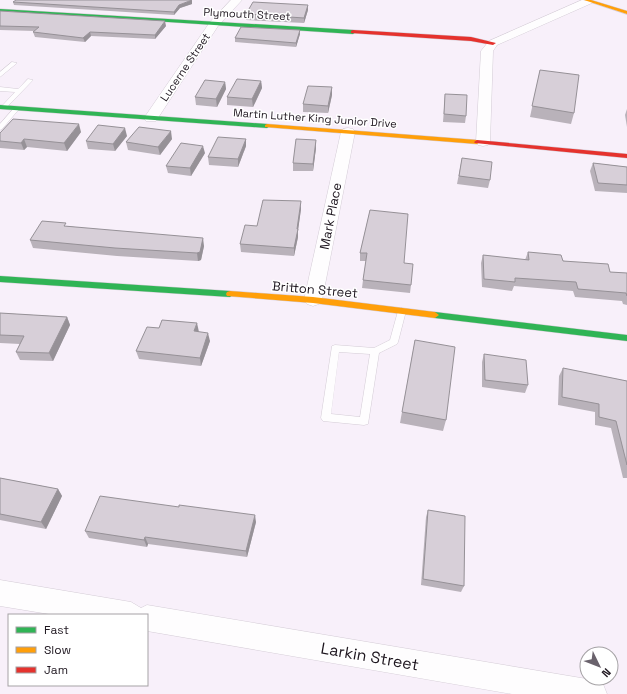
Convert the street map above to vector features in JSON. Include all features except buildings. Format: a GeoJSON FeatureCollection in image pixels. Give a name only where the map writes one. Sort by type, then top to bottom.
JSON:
{"type":"FeatureCollection","features":[{"type":"Feature","properties":{"kind":"street","name":"Lucerne Street"},"geometry":{"type":"LineString","coordinates":[[151,118],[214,24],[237,0]]}},
{"type":"Feature","properties":{"kind":"street"},"geometry":{"type":"LineString","coordinates":[[483,142],[487,51],[493,43],[587,0],[627,13]]}},
{"type":"Feature","properties":{"kind":"street","name":"Plymouth Street"},"geometry":{"type":"LineString","coordinates":[[0,10],[471,39],[493,43]]}},
{"type":"Feature","properties":{"kind":"street","name":"Martin Luther King Junior Drive"},"geometry":{"type":"LineString","coordinates":[[2,107],[483,142],[627,156]]}},
{"type":"Feature","properties":{"kind":"street","name":"Mark Place"},"geometry":{"type":"LineString","coordinates":[[313,300],[348,132]]}},
{"type":"Feature","properties":{"kind":"street","name":"Britton Street"},"geometry":{"type":"LineString","coordinates":[[0,279],[313,300],[627,338]]}},
{"type":"Feature","properties":{"kind":"street"},"geometry":{"type":"LineString","coordinates":[[0,593],[125,614]]}},
{"type":"Feature","properties":{"kind":"street","name":"Larkin Street"},"geometry":{"type":"LineString","coordinates":[[148,618],[593,694]]}},
{"type":"Feature","properties":{"kind":"lane"},"geometry":{"type":"LineString","coordinates":[[0,75],[14,63]]}},
{"type":"Feature","properties":{"kind":"lane"},"geometry":{"type":"LineString","coordinates":[[2,107],[30,80]]}},
{"type":"Feature","properties":{"kind":"lane"},"geometry":{"type":"LineString","coordinates":[[0,89],[20,91]]}},
{"type":"Feature","properties":{"kind":"lane"},"geometry":{"type":"LineString","coordinates":[[0,128],[16,108]]}},
{"type":"Feature","properties":{"kind":"lane"},"geometry":{"type":"LineString","coordinates":[[375,351],[364,422],[326,418],[335,348],[375,351],[394,342],[402,311]]}},
{"type":"Feature","properties":{"kind":"traffic: fast"},"geometry":{"type":"LineString","coordinates":[[0,10],[353,32]]}},
{"type":"Feature","properties":{"kind":"traffic: fast"},"geometry":{"type":"LineString","coordinates":[[0,107],[267,126]]}},
{"type":"Feature","properties":{"kind":"traffic: fast"},"geometry":{"type":"LineString","coordinates":[[0,279],[230,294]]}},
{"type":"Feature","properties":{"kind":"traffic: fast"},"geometry":{"type":"LineString","coordinates":[[435,315],[627,338]]}},
{"type":"Feature","properties":{"kind":"traffic: slow"},"geometry":{"type":"LineString","coordinates":[[586,0],[627,13]]}},
{"type":"Feature","properties":{"kind":"traffic: slow"},"geometry":{"type":"LineString","coordinates":[[267,126],[477,142]]}},
{"type":"Feature","properties":{"kind":"traffic: slow"},"geometry":{"type":"LineString","coordinates":[[230,294],[313,300],[435,315]]}},
{"type":"Feature","properties":{"kind":"traffic: jam"},"geometry":{"type":"LineString","coordinates":[[353,32],[471,39],[493,43]]}},
{"type":"Feature","properties":{"kind":"traffic: jam"},"geometry":{"type":"LineString","coordinates":[[477,142],[627,156]]}}]}
